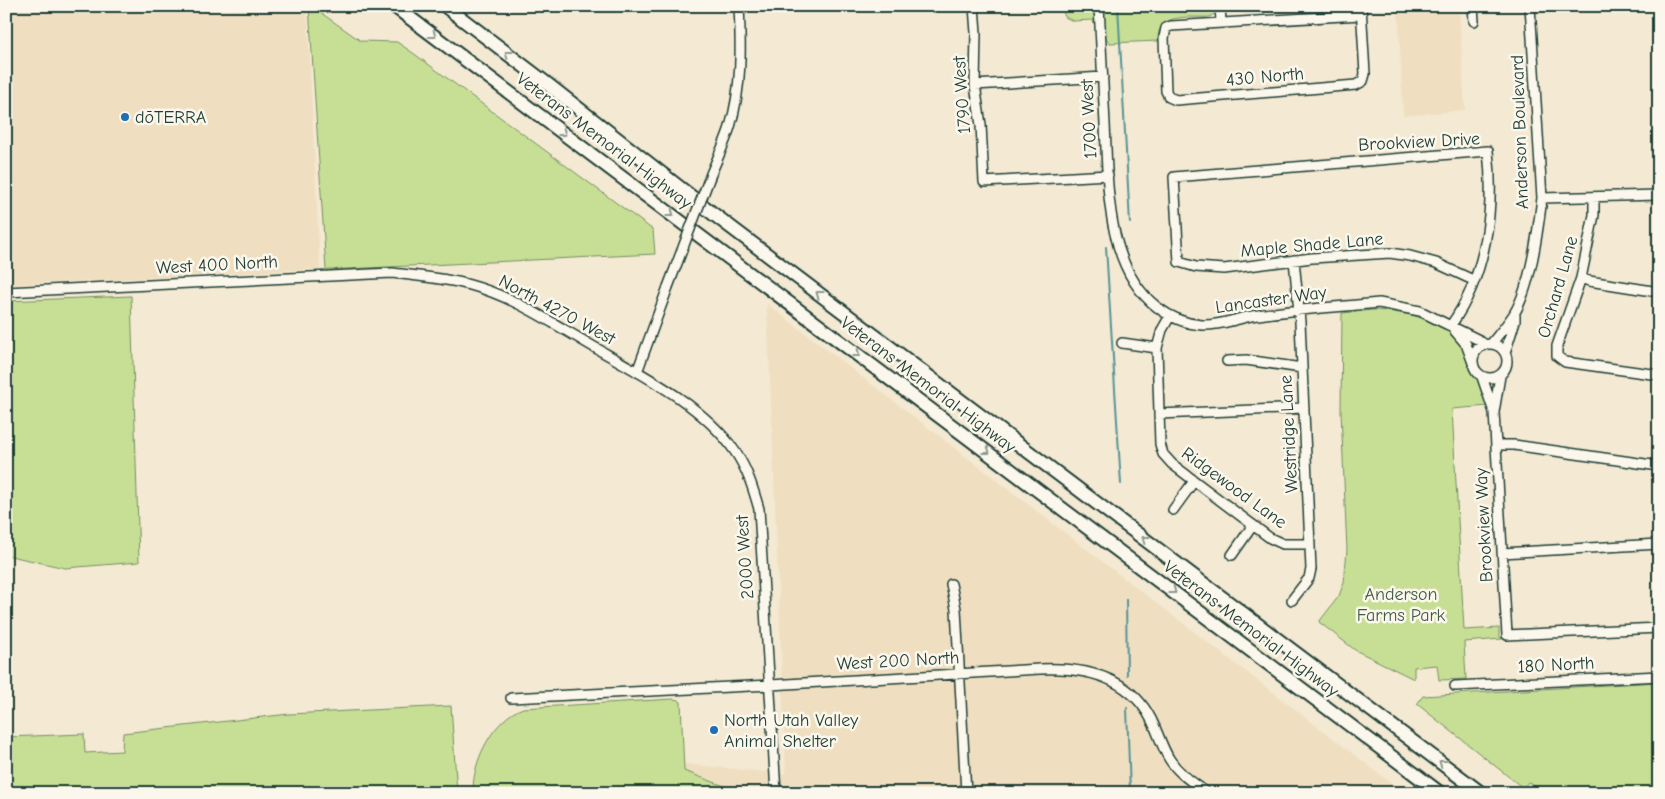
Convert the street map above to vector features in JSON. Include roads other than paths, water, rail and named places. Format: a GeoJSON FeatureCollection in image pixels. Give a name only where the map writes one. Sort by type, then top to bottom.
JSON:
{"type":"FeatureCollection","features":[{"type":"Feature","properties":{"kind":"highway","name":"Veterans Memorial Highway"},"geometry":{"type":"LineString","coordinates":[[394,6],[1440,793]]}},
{"type":"Feature","properties":{"kind":"highway","name":"Veterans Memorial Highway"},"geometry":{"type":"LineString","coordinates":[[445,6],[724,222],[1481,793]]}},
{"type":"Feature","properties":{"kind":"street"},"geometry":{"type":"LineString","coordinates":[[637,372],[730,127],[740,68],[739,6]]}},
{"type":"Feature","properties":{"kind":"street","name":"1790 West"},"geometry":{"type":"LineString","coordinates":[[974,6],[976,33],[975,85],[981,125],[984,182],[1108,174]]}},
{"type":"Feature","properties":{"kind":"street","name":"1700 West"},"geometry":{"type":"LineString","coordinates":[[1099,6],[1108,174],[1115,230]]}},
{"type":"Feature","properties":{"kind":"street"},"geometry":{"type":"LineString","coordinates":[[1220,6],[1221,22],[1361,10]]}},
{"type":"Feature","properties":{"kind":"street"},"geometry":{"type":"LineString","coordinates":[[1473,6],[1474,21]]}},
{"type":"Feature","properties":{"kind":"street","name":"Anderson Boulevard"},"geometry":{"type":"LineString","coordinates":[[1488,345],[1504,329],[1515,312],[1531,262],[1542,198],[1530,6]]}},
{"type":"Feature","properties":{"kind":"street","name":"430 North"},"geometry":{"type":"LineString","coordinates":[[1221,22],[1177,25],[1166,28],[1164,38],[1166,91],[1169,97],[1176,100],[1356,85],[1363,81],[1365,74],[1361,10]]}},
{"type":"Feature","properties":{"kind":"street"},"geometry":{"type":"LineString","coordinates":[[975,85],[1103,77]]}},
{"type":"Feature","properties":{"kind":"street","name":"Brookview Drive"},"geometry":{"type":"LineString","coordinates":[[1179,262],[1174,177],[1488,151],[1490,206],[1484,247],[1463,308],[1451,325]]}},
{"type":"Feature","properties":{"kind":"street"},"geometry":{"type":"LineString","coordinates":[[1542,198],[1659,195]]}},
{"type":"Feature","properties":{"kind":"street","name":"Orchard Lane"},"geometry":{"type":"LineString","coordinates":[[1594,197],[1594,215],[1581,278],[1557,346],[1557,356],[1565,362],[1659,375]]}},
{"type":"Feature","properties":{"kind":"street","name":"Lancaster Way"},"geometry":{"type":"LineString","coordinates":[[1115,230],[1125,266],[1136,286],[1148,300],[1170,316],[1182,321],[1201,325],[1218,325],[1252,316],[1379,303],[1420,311],[1488,345]]}},
{"type":"Feature","properties":{"kind":"street","name":"Maple Shade Lane"},"geometry":{"type":"LineString","coordinates":[[1179,262],[1196,267],[1224,269],[1294,260],[1390,253],[1436,263],[1473,280]]}},
{"type":"Feature","properties":{"kind":"street","name":"Westridge Lane"},"geometry":{"type":"LineString","coordinates":[[1292,600],[1311,574],[1299,310],[1294,260]]}},
{"type":"Feature","properties":{"kind":"street","name":"West 400 North"},"geometry":{"type":"LineString","coordinates":[[6,292],[392,274],[429,276]]}},
{"type":"Feature","properties":{"kind":"street","name":"North 4270 West"},"geometry":{"type":"LineString","coordinates":[[429,276],[471,285],[515,301],[637,372]]}},
{"type":"Feature","properties":{"kind":"street"},"geometry":{"type":"LineString","coordinates":[[1581,278],[1589,281],[1659,292]]}},
{"type":"Feature","properties":{"kind":"street","name":"Anderson Boulevard"},"geometry":{"type":"LineString","coordinates":[[1505,353],[1515,321],[1515,312]]}},
{"type":"Feature","properties":{"kind":"street","name":"Ridgewood Lane"},"geometry":{"type":"LineString","coordinates":[[1170,316],[1162,330],[1157,348],[1160,444],[1163,454],[1172,464],[1276,542],[1290,545],[1310,544]]}},
{"type":"Feature","properties":{"kind":"street","name":"Lancaster Way"},"geometry":{"type":"LineString","coordinates":[[1451,325],[1466,344],[1473,363]]}},
{"type":"Feature","properties":{"kind":"street"},"geometry":{"type":"LineString","coordinates":[[1122,343],[1157,348]]}},
{"type":"Feature","properties":{"kind":"street"},"geometry":{"type":"LineString","coordinates":[[1488,345],[1496,346],[1505,353],[1507,363],[1500,376],[1482,377],[1478,373],[1473,363],[1475,354],[1481,347],[1488,345]]}},
{"type":"Feature","properties":{"kind":"street"},"geometry":{"type":"LineString","coordinates":[[1228,361],[1246,360],[1302,368]]}},
{"type":"Feature","properties":{"kind":"street","name":"2000 West"},"geometry":{"type":"LineString","coordinates":[[637,372],[702,414],[734,451],[752,486],[759,509],[776,793]]}},
{"type":"Feature","properties":{"kind":"street","name":"Brookview Way"},"geometry":{"type":"LineString","coordinates":[[1500,376],[1494,412],[1507,635],[1659,628]]}},
{"type":"Feature","properties":{"kind":"street","name":"Brookview Way"},"geometry":{"type":"LineString","coordinates":[[1482,377],[1494,412]]}},
{"type":"Feature","properties":{"kind":"street"},"geometry":{"type":"LineString","coordinates":[[1159,414],[1304,408]]}},
{"type":"Feature","properties":{"kind":"street"},"geometry":{"type":"LineString","coordinates":[[1496,444],[1659,466]]}},
{"type":"Feature","properties":{"kind":"street"},"geometry":{"type":"LineString","coordinates":[[1173,510],[1194,481]]}},
{"type":"Feature","properties":{"kind":"street"},"geometry":{"type":"LineString","coordinates":[[1232,555],[1253,525]]}},
{"type":"Feature","properties":{"kind":"street"},"geometry":{"type":"LineString","coordinates":[[1502,553],[1659,544]]}},
{"type":"Feature","properties":{"kind":"street"},"geometry":{"type":"LineString","coordinates":[[951,584],[956,609],[966,793]]}},
{"type":"Feature","properties":{"kind":"street","name":"West 200 North"},"geometry":{"type":"LineString","coordinates":[[511,698],[1050,669],[1071,670],[1101,675],[1134,695],[1142,703],[1151,719],[1170,761],[1187,778],[1207,793]]}},
{"type":"Feature","properties":{"kind":"street","name":"180 North"},"geometry":{"type":"LineString","coordinates":[[1455,686],[1659,676]]}},
{"type":"Feature","properties":{"kind":"waterway"},"geometry":{"type":"LineString","coordinates":[[1118,6],[1130,223]]}},
{"type":"Feature","properties":{"kind":"waterway"},"geometry":{"type":"LineString","coordinates":[[1106,247],[1121,484]]}},
{"type":"Feature","properties":{"kind":"waterway"},"geometry":{"type":"LineString","coordinates":[[1126,599],[1127,675]]}},
{"type":"Feature","properties":{"kind":"waterway"},"geometry":{"type":"LineString","coordinates":[[1127,708],[1130,793]]}},
{"type":"Feature","properties":{"kind":"place","name":"dōTERRA"},"geometry":{"type":"Point","coordinates":[125,117]}},
{"type":"Feature","properties":{"kind":"place","name":"North Utah Valley Animal Shelter"},"geometry":{"type":"Point","coordinates":[714,730]}},
{"type":"Feature","properties":{"kind":"park label","name":"Anderson Farms Park"},"geometry":{"type":"Point","coordinates":[1401,604]}}]}
